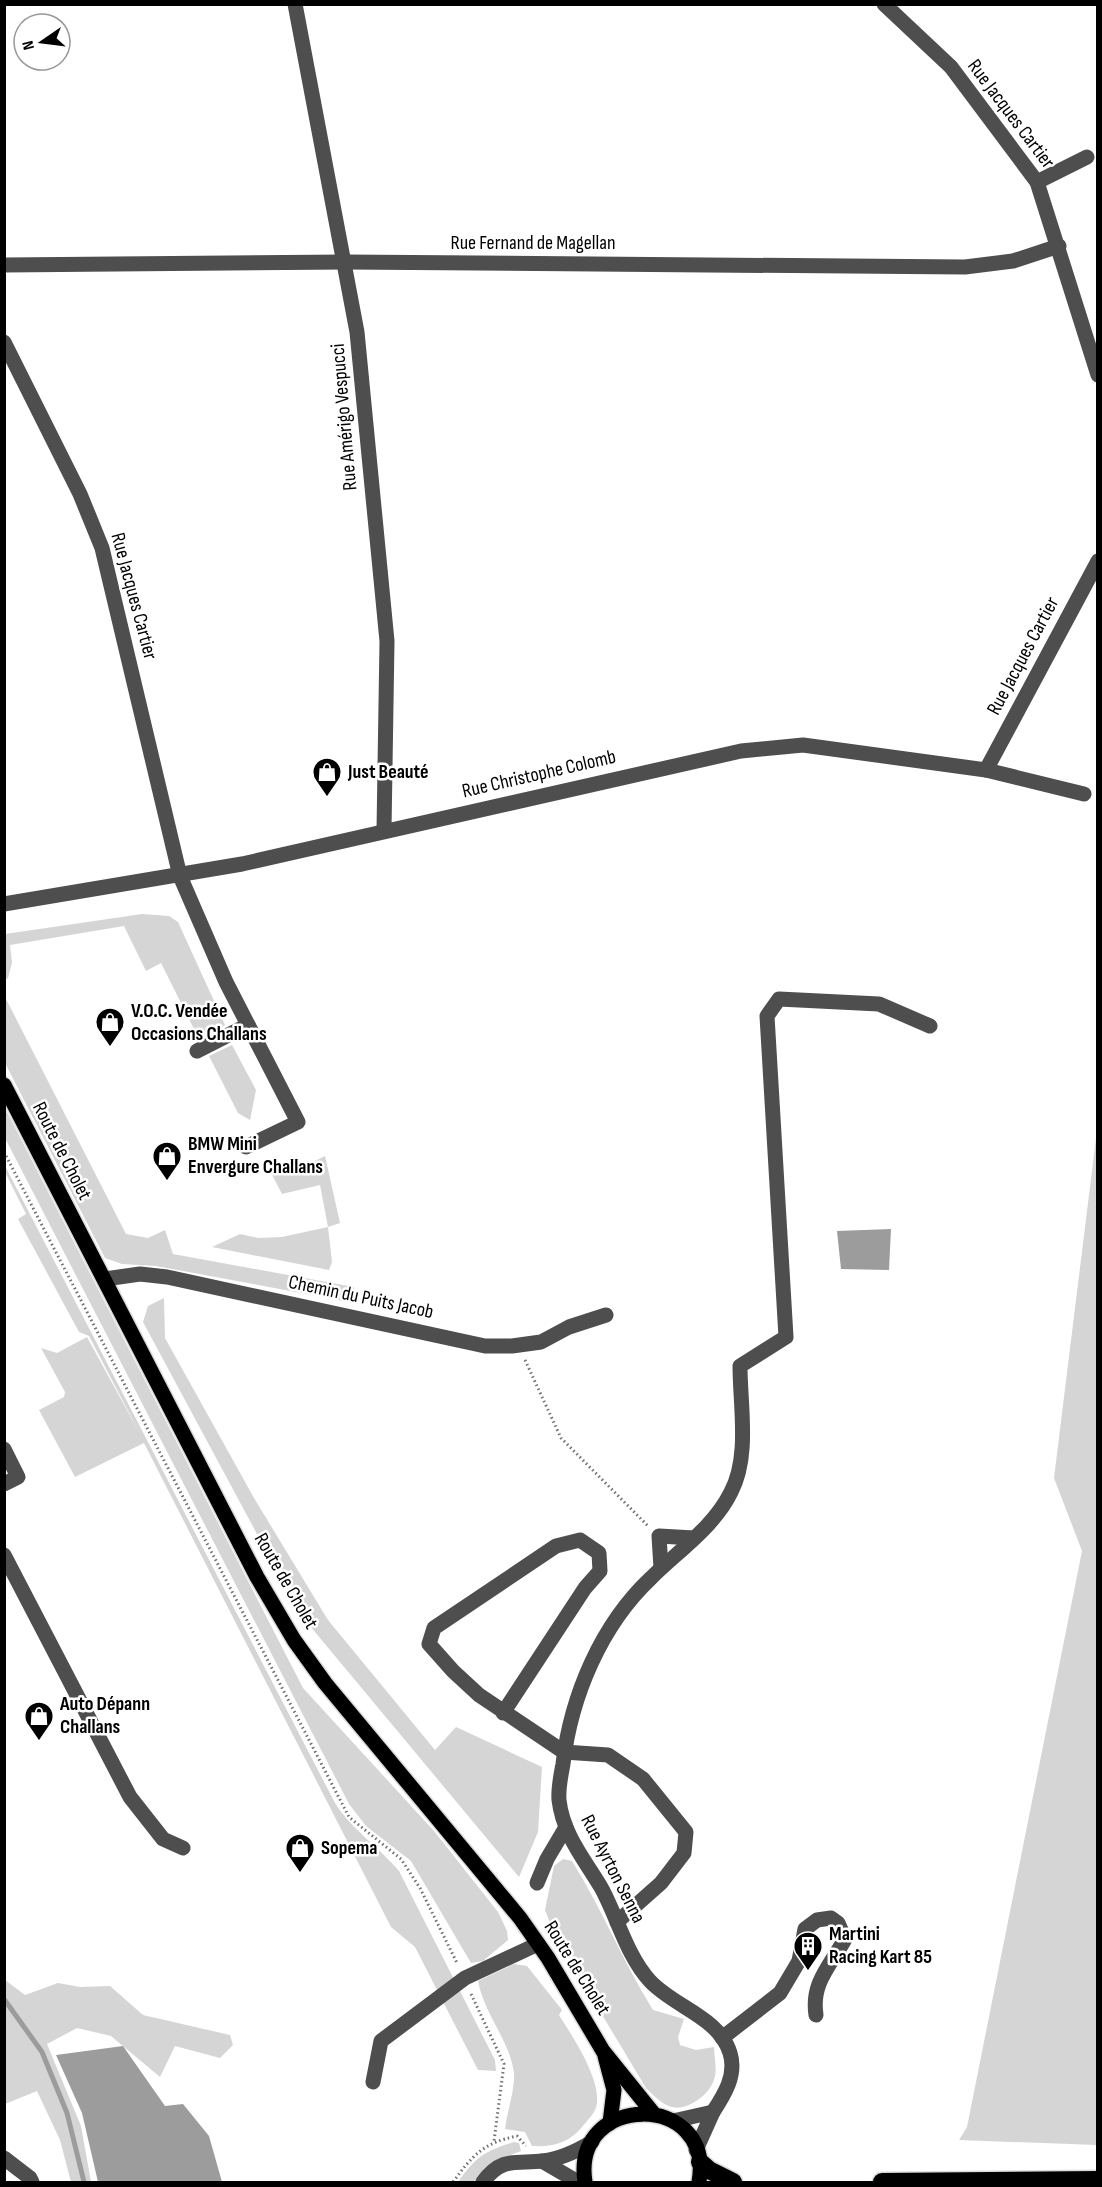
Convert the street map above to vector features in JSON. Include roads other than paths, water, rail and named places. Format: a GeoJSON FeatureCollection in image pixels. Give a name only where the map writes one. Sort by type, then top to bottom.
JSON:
{"type":"FeatureCollection","features":[{"type":"Feature","properties":{"kind":"highway"},"geometry":{"type":"LineString","coordinates":[[698,2156],[715,2174],[733,2182]]}},
{"type":"Feature","properties":{"kind":"highway"},"geometry":{"type":"LineString","coordinates":[[882,2182],[1098,2180]]}},
{"type":"Feature","properties":{"kind":"main road","name":"Route de Cholet"},"geometry":{"type":"LineString","coordinates":[[4,1085],[252,1567],[294,1640],[325,1683],[473,1859],[538,1944],[603,2051],[653,2113]]}},
{"type":"Feature","properties":{"kind":"main road","name":"Route de Cholet"},"geometry":{"type":"LineString","coordinates":[[603,2051],[614,2090],[609,2123]]}},
{"type":"Feature","properties":{"kind":"main road"},"geometry":{"type":"LineString","coordinates":[[585,2182],[584,2160],[592,2142],[609,2123],[629,2114],[653,2113],[674,2121],[686,2132],[698,2156],[699,2182]]}},
{"type":"Feature","properties":{"kind":"street","name":"Rue Amérigo Vespucci"},"geometry":{"type":"LineString","coordinates":[[295,4],[346,262],[357,332],[387,641],[384,830]]}},
{"type":"Feature","properties":{"kind":"street","name":"Rue Jacques Cartier"},"geometry":{"type":"LineString","coordinates":[[884,4],[951,67],[1037,182],[1098,375]]}},
{"type":"Feature","properties":{"kind":"street"},"geometry":{"type":"LineString","coordinates":[[1037,182],[1087,157]]}},
{"type":"Feature","properties":{"kind":"street","name":"Rue Fernand de Magellan"},"geometry":{"type":"LineString","coordinates":[[4,265],[346,262],[965,267],[1013,261],[1059,246]]}},
{"type":"Feature","properties":{"kind":"street","name":"Rue Jacques Cartier"},"geometry":{"type":"LineString","coordinates":[[4,342],[80,494],[102,548],[180,876],[248,1026],[298,1122],[246,1147]]}},
{"type":"Feature","properties":{"kind":"street","name":"Rue Jacques Cartier"},"geometry":{"type":"LineString","coordinates":[[986,770],[1098,561]]}},
{"type":"Feature","properties":{"kind":"street","name":"Rue Christophe Colomb"},"geometry":{"type":"LineString","coordinates":[[4,904],[242,864],[741,751],[803,745],[986,770],[1084,794]]}},
{"type":"Feature","properties":{"kind":"street","name":"Rue Ayrton Senna"},"geometry":{"type":"LineString","coordinates":[[698,2156],[713,2112],[726,2093],[732,2071],[730,2054],[722,2038],[700,2016],[650,1981],[616,1922],[602,1890],[575,1848],[566,1827],[559,1799],[564,1752],[573,1714],[588,1669],[611,1628],[648,1580],[694,1538],[720,1510],[738,1476],[742,1447],[740,1366],[786,1337],[767,1016],[780,999],[879,1005],[930,1026]]}},
{"type":"Feature","properties":{"kind":"street"},"geometry":{"type":"LineString","coordinates":[[197,1051],[248,1026]]}},
{"type":"Feature","properties":{"kind":"street","name":"Chemin du Puits Jacob"},"geometry":{"type":"LineString","coordinates":[[105,1279],[140,1274],[167,1277],[485,1346],[541,1342],[569,1327],[606,1316]]}},
{"type":"Feature","properties":{"kind":"street"},"geometry":{"type":"LineString","coordinates":[[4,1449],[18,1477],[4,1484]]}},
{"type":"Feature","properties":{"kind":"street"},"geometry":{"type":"LineString","coordinates":[[661,1568],[659,1536],[694,1538]]}},
{"type":"Feature","properties":{"kind":"street"},"geometry":{"type":"LineString","coordinates":[[503,1713],[585,1588],[600,1571],[599,1553],[580,1540],[556,1546],[434,1628],[429,1644],[453,1671],[503,1713],[564,1752],[608,1755],[643,1779],[686,1833],[684,1853],[662,1883],[616,1922]]}},
{"type":"Feature","properties":{"kind":"street"},"geometry":{"type":"LineString","coordinates":[[4,1555],[130,1797],[163,1839],[183,1848]]}},
{"type":"Feature","properties":{"kind":"street"},"geometry":{"type":"LineString","coordinates":[[537,1883],[547,1859],[566,1827]]}},
{"type":"Feature","properties":{"kind":"street"},"geometry":{"type":"LineString","coordinates":[[722,2038],[780,1993],[800,1961],[805,1929],[817,1920],[831,1918],[838,1923],[845,1939],[815,1988],[813,1998],[816,2015]]}},
{"type":"Feature","properties":{"kind":"street"},"geometry":{"type":"LineString","coordinates":[[373,2082],[381,2041],[465,1978],[538,1944]]}},
{"type":"Feature","properties":{"kind":"street"},"geometry":{"type":"LineString","coordinates":[[674,2121],[713,2112]]}},
{"type":"Feature","properties":{"kind":"street"},"geometry":{"type":"LineString","coordinates":[[483,2182],[495,2170],[515,2161],[542,2161],[569,2154],[592,2142]]}},
{"type":"Feature","properties":{"kind":"street"},"geometry":{"type":"LineString","coordinates":[[4,2158],[32,2182]]}},
{"type":"Feature","properties":{"kind":"street"},"geometry":{"type":"LineString","coordinates":[[542,2161],[578,2182]]}},
{"type":"Feature","properties":{"kind":"waterway"},"geometry":{"type":"LineString","coordinates":[[4,1999],[42,2052],[67,2113],[84,2182]]}},
{"type":"Feature","properties":{"kind":"place","name":"Just Beauté"},"geometry":{"type":"Point","coordinates":[327,798]}},
{"type":"Feature","properties":{"kind":"place","name":"V.O.C. Vendée Occasions Challans"},"geometry":{"type":"Point","coordinates":[110,1048]}},
{"type":"Feature","properties":{"kind":"place","name":"BMW Mini Envergure Challans"},"geometry":{"type":"Point","coordinates":[167,1182]}},
{"type":"Feature","properties":{"kind":"place","name":"Auto Dépann Challans"},"geometry":{"type":"Point","coordinates":[39,1742]}},
{"type":"Feature","properties":{"kind":"place","name":"Sopema"},"geometry":{"type":"Point","coordinates":[300,1874]}},
{"type":"Feature","properties":{"kind":"place","name":"Martini Racing Kart 85"},"geometry":{"type":"Point","coordinates":[808,1972]}}]}
